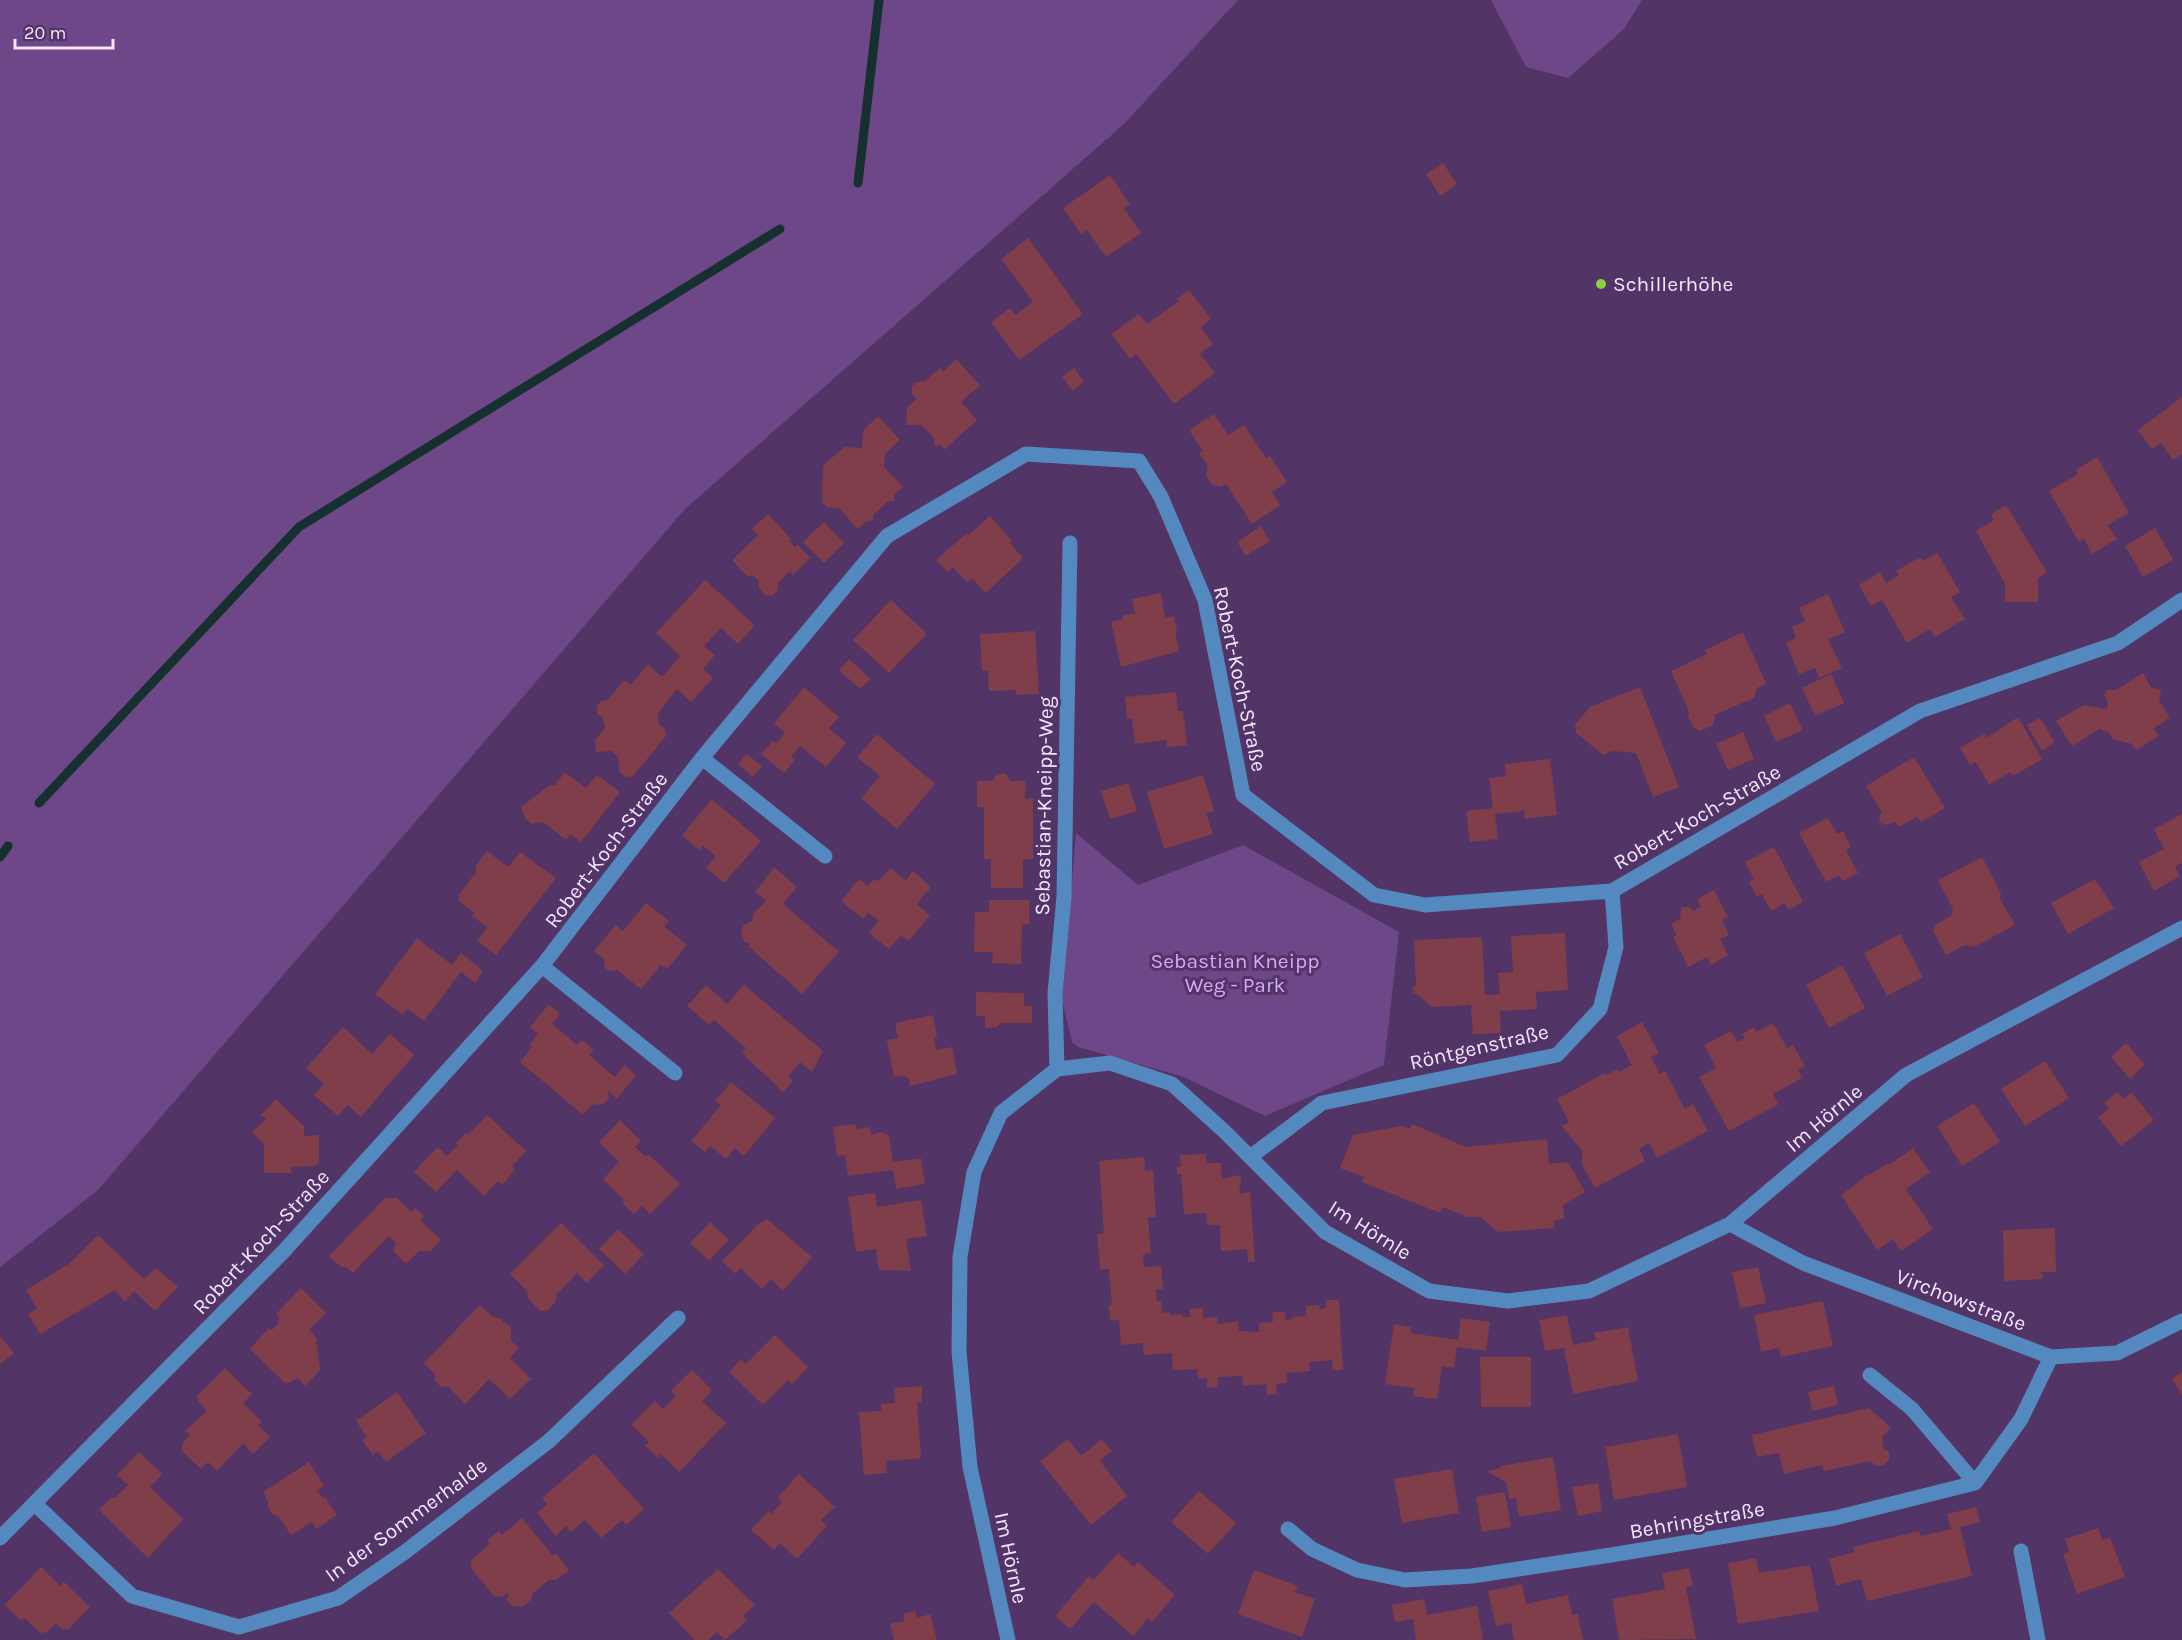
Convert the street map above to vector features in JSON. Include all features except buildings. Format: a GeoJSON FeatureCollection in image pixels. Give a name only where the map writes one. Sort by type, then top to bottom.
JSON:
{"type":"FeatureCollection","features":[{"type":"Feature","properties":{"kind":"street","name":"Robert-Koch-Straße"},"geometry":{"type":"LineString","coordinates":[[0,1538],[283,1252],[542,966],[702,758],[887,536],[1026,454],[1139,461],[1161,497],[1205,600],[1243,795],[1374,895],[1425,905],[1612,891],[1920,711],[2118,643],[2182,600]]}},
{"type":"Feature","properties":{"kind":"street","name":"Sebastian-Kneipp-Weg"},"geometry":{"type":"LineString","coordinates":[[1057,1069],[1055,993],[1064,897],[1070,543]]}},
{"type":"Feature","properties":{"kind":"street"},"geometry":{"type":"LineString","coordinates":[[702,758],[825,856]]}},
{"type":"Feature","properties":{"kind":"street","name":"Röntgenstraße"},"geometry":{"type":"LineString","coordinates":[[1250,1157],[1323,1103],[1557,1055],[1600,1009],[1616,948],[1612,891]]}},
{"type":"Feature","properties":{"kind":"street","name":"Im Hörnle"},"geometry":{"type":"LineString","coordinates":[[1008,1640],[970,1467],[959,1352],[960,1257],[974,1172],[1001,1113],[1057,1069],[1110,1063],[1172,1084],[1325,1232],[1429,1290],[1508,1302],[1589,1291],[1730,1224],[1906,1075],[2182,928]]}},
{"type":"Feature","properties":{"kind":"street"},"geometry":{"type":"LineString","coordinates":[[542,966],[675,1073]]}},
{"type":"Feature","properties":{"kind":"street","name":"Virchowstraße"},"geometry":{"type":"LineString","coordinates":[[1730,1224],[1803,1263],[2051,1357],[2117,1353],[2182,1320]]}},
{"type":"Feature","properties":{"kind":"street","name":"In der Sommerhalde"},"geometry":{"type":"LineString","coordinates":[[35,1504],[132,1596],[239,1627],[250,1624],[338,1598],[405,1552],[549,1441],[678,1318]]}},
{"type":"Feature","properties":{"kind":"street"},"geometry":{"type":"LineString","coordinates":[[1870,1375],[1912,1409],[1975,1483],[2021,1419],[2051,1357]]}},
{"type":"Feature","properties":{"kind":"street","name":"Behringstraße"},"geometry":{"type":"LineString","coordinates":[[1288,1528],[1312,1549],[1357,1570],[1405,1580],[1472,1576],[1835,1518],[1975,1483]]}},
{"type":"Feature","properties":{"kind":"street"},"geometry":{"type":"LineString","coordinates":[[2021,1551],[2038,1640]]}},
{"type":"Feature","properties":{"kind":"green space"},"geometry":{"type":"Polygon","coordinates":[[[0,0],[1238,0],[1124,124],[685,509],[98,1190],[0,1267],[0,0]]]}},
{"type":"Feature","properties":{"kind":"green space"},"geometry":{"type":"Polygon","coordinates":[[[1491,0],[1642,0],[1624,29],[1568,78],[1526,67],[1491,0]]]}},
{"type":"Feature","properties":{"kind":"green space","name":"Sebastian Kneipp Weg - Park"},"geometry":{"type":"Polygon","coordinates":[[[1076,833],[1138,885],[1243,845],[1399,932],[1384,1065],[1265,1116],[1181,1076],[1078,1047],[1072,1042],[1062,999],[1076,833]]]}},
{"type":"Feature","properties":{"kind":"waterway"},"geometry":{"type":"LineString","coordinates":[[858,183],[879,0]]}},
{"type":"Feature","properties":{"kind":"waterway"},"geometry":{"type":"LineString","coordinates":[[39,803],[299,527],[780,229]]}},
{"type":"Feature","properties":{"kind":"waterway"},"geometry":{"type":"LineString","coordinates":[[0,857],[8,846]]}},
{"type":"Feature","properties":{"kind":"place","name":"Schillerhöhe"},"geometry":{"type":"Point","coordinates":[1601,284]}}]}
